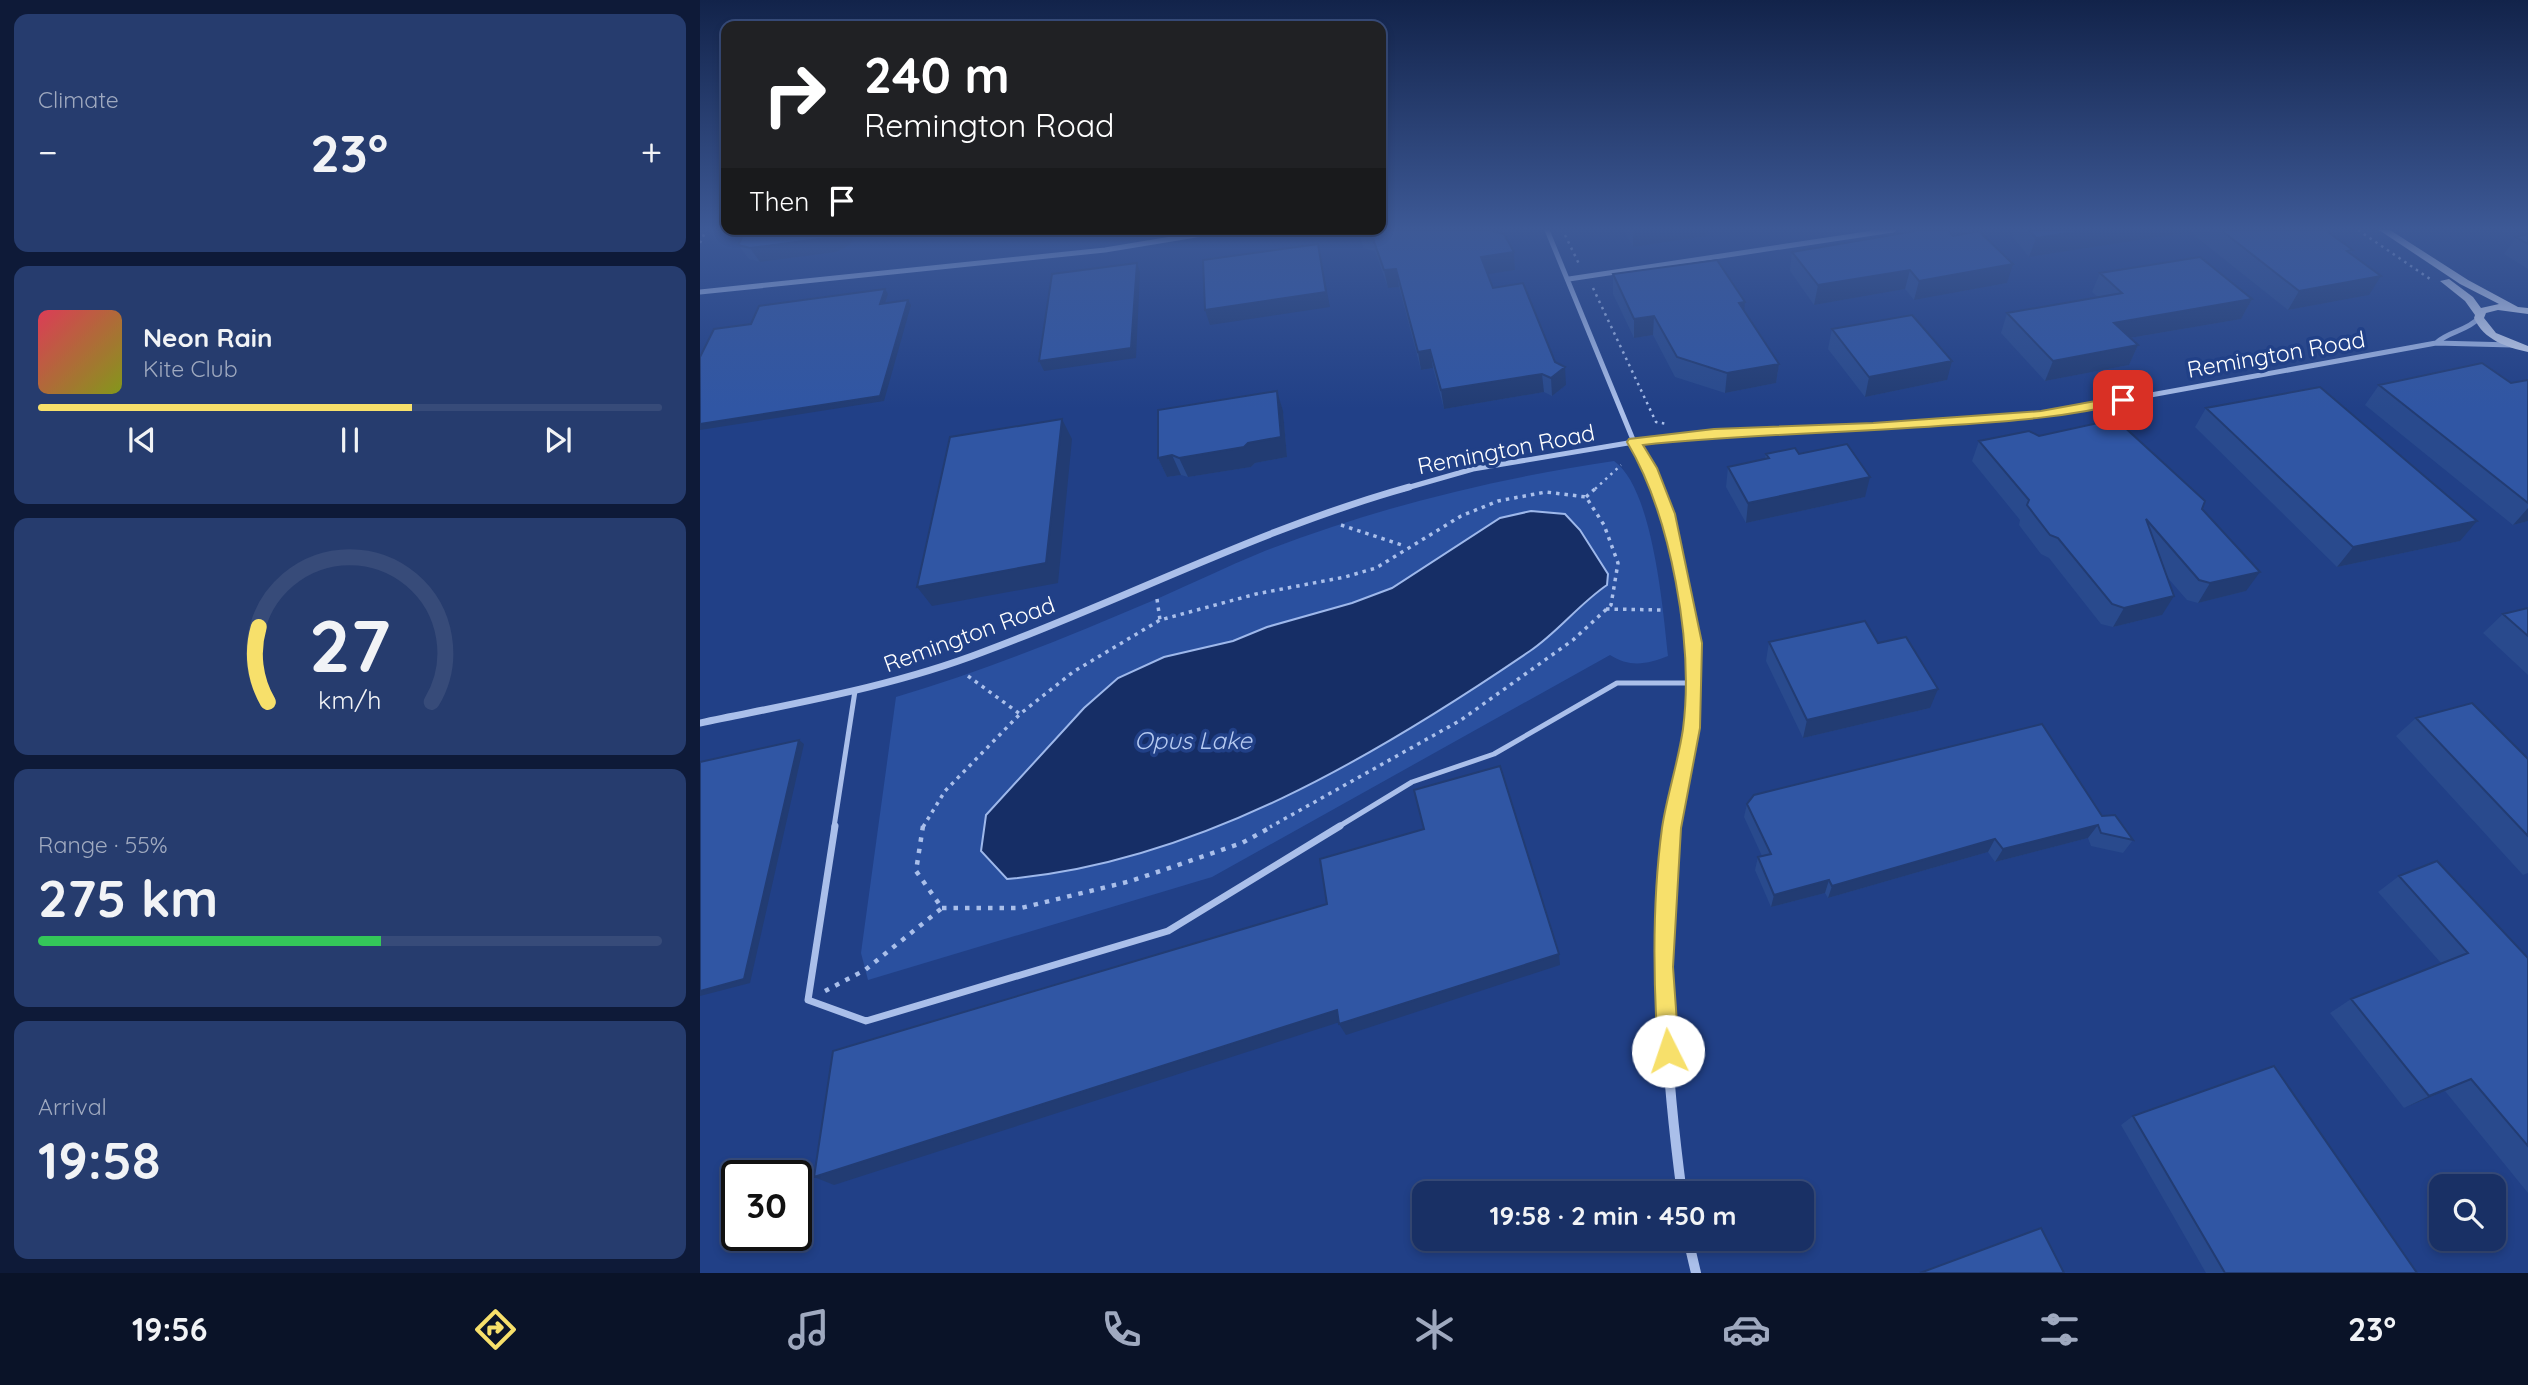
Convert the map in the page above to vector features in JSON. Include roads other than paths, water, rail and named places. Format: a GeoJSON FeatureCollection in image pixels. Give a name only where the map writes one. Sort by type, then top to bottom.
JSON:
{"type":"FeatureCollection","features":[{"type":"Feature","properties":{"kind":"street"},"geometry":{"type":"LineString","coordinates":[[700,292],[725,289]]}},
{"type":"Feature","properties":{"kind":"street"},"geometry":{"type":"LineString","coordinates":[[1573,289],[1634,442],[1650,468],[1667,514],[1694,643],[1691,728],[1671,828],[1662,967],[1680,1181]]}},
{"type":"Feature","properties":{"kind":"street"},"geometry":{"type":"LineString","coordinates":[[2458,289],[2489,333],[2523,348]]}},
{"type":"Feature","properties":{"kind":"street"},"geometry":{"type":"LineString","coordinates":[[2478,289],[2514,308]]}},
{"type":"Feature","properties":{"kind":"street"},"geometry":{"type":"LineString","coordinates":[[2479,316],[2492,307],[2528,311]]}},
{"type":"Feature","properties":{"kind":"street","name":"Remington Road"},"geometry":{"type":"LineString","coordinates":[[2436,343],[2441,337],[2470,328],[2479,316]]}},
{"type":"Feature","properties":{"kind":"street","name":"Remington Road"},"geometry":{"type":"LineString","coordinates":[[700,723],[855,691],[982,653],[1270,533],[1369,498],[1473,469],[1634,442],[1714,433],[1873,427],[2041,415],[2436,343],[2452,346],[2484,342],[2523,348]]}},
{"type":"Feature","properties":{"kind":"street"},"geometry":{"type":"LineString","coordinates":[[1691,1251],[1696,1273]]}},
{"type":"Feature","properties":{"kind":"lane"},"geometry":{"type":"LineString","coordinates":[[855,691],[807,1000],[866,1021],[1168,931],[1412,782],[1494,754],[1617,682],[1693,683]]}},
{"type":"Feature","properties":{"kind":"water","name":"Opus Lake"},"geometry":{"type":"Polygon","coordinates":[[[1531,511],[1565,514],[1580,530],[1608,574],[1607,585],[1530,651],[1410,729],[1282,798],[1215,828],[1147,851],[1077,869],[1007,879],[981,851],[986,815],[1084,708],[1118,678],[1164,657],[1233,641],[1267,627],[1352,603],[1392,588],[1500,518],[1531,511]]]}}]}
